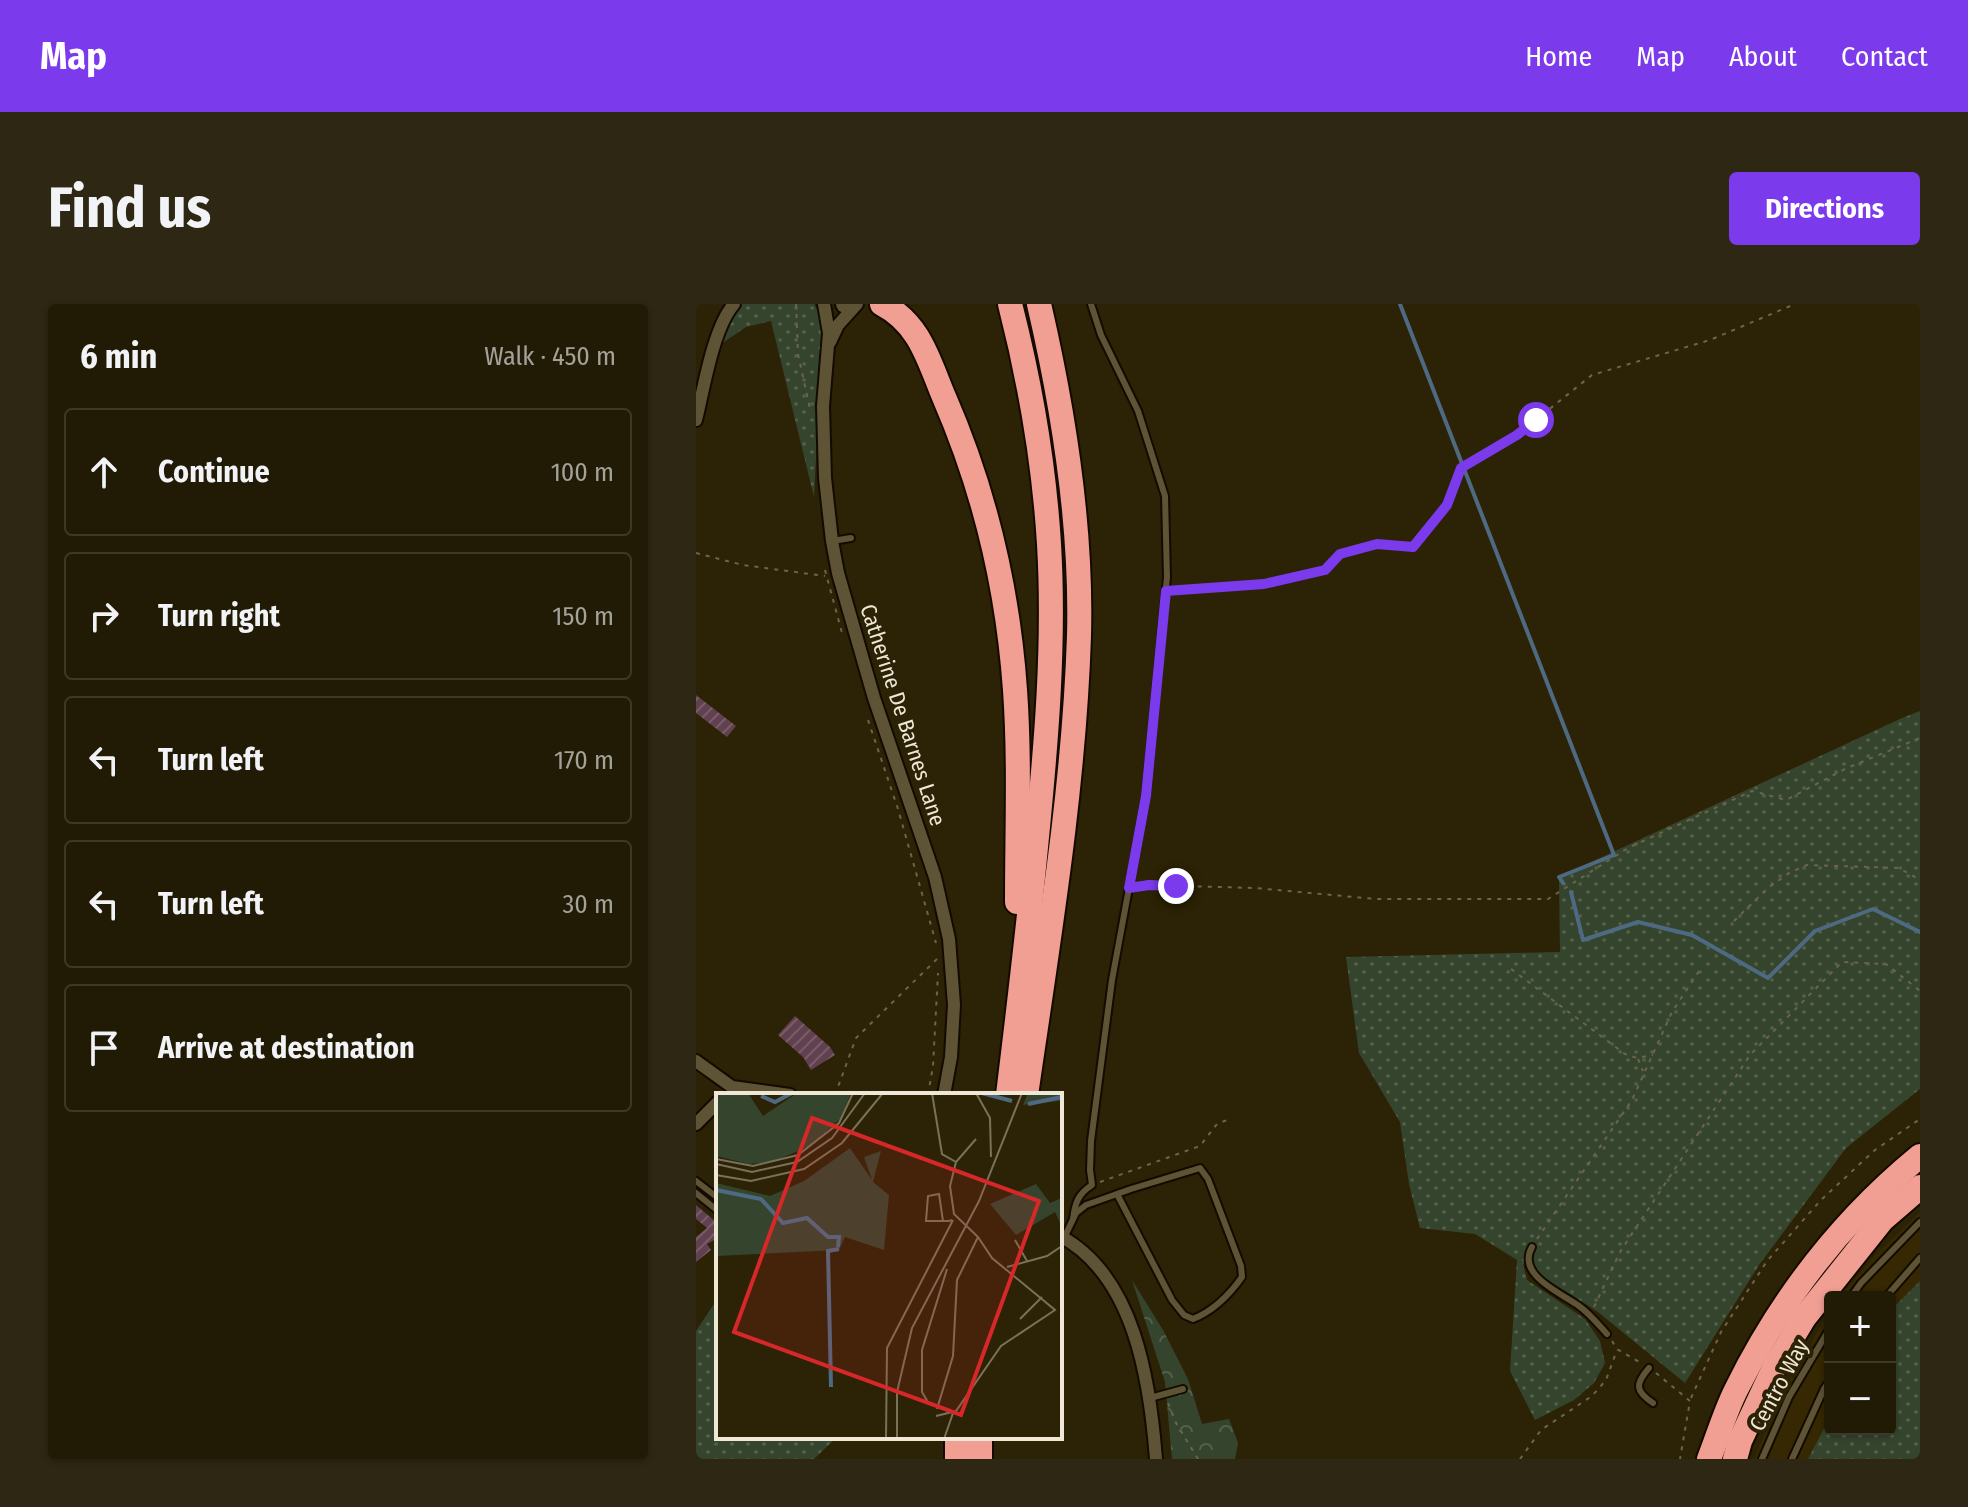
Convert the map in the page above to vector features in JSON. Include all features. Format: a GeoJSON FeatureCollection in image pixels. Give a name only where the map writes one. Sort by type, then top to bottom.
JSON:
{"type":"FeatureCollection","features":[{"type":"Feature","properties":{"kind":"highway"},"geometry":{"type":"LineString","coordinates":[[882,304],[909,323],[932,368],[974,478],[1000,575],[1013,662],[1017,720],[1017,1024]]}},
{"type":"Feature","properties":{"kind":"highway"},"geometry":{"type":"LineString","coordinates":[[1008,1093],[1046,744],[1050,598],[1044,489],[1027,377],[1010,304]]}},
{"type":"Feature","properties":{"kind":"highway"},"geometry":{"type":"LineString","coordinates":[[1026,1093],[1064,828],[1075,722],[1079,633],[1071,490],[1056,385],[1039,304]]}},
{"type":"Feature","properties":{"kind":"highway"},"geometry":{"type":"LineString","coordinates":[[1709,1459],[1735,1391],[1787,1301],[1811,1267],[1868,1204],[1920,1156]]}},
{"type":"Feature","properties":{"kind":"highway"},"geometry":{"type":"LineString","coordinates":[[1735,1459],[1740,1441],[1774,1368],[1804,1318],[1882,1220],[1920,1187]]}},
{"type":"Feature","properties":{"kind":"main road"},"geometry":{"type":"LineString","coordinates":[[845,304],[854,304]]}},
{"type":"Feature","properties":{"kind":"street"},"geometry":{"type":"LineString","coordinates":[[696,420],[719,328],[734,304]]}},
{"type":"Feature","properties":{"kind":"street","name":"Catherine De Barnes Lane"},"geometry":{"type":"LineString","coordinates":[[824,304],[828,320],[824,443],[832,541],[838,573],[874,698],[935,877],[945,916],[954,1005],[951,1057],[944,1093]]}},
{"type":"Feature","properties":{"kind":"street","name":"Catherine De Barnes Lane"},"geometry":{"type":"LineString","coordinates":[[828,345],[854,304]]}},
{"type":"Feature","properties":{"kind":"street"},"geometry":{"type":"LineString","coordinates":[[696,1061],[728,1091],[759,1093]]}},
{"type":"Feature","properties":{"kind":"street"},"geometry":{"type":"LineString","coordinates":[[696,1124],[716,1104]]}},
{"type":"Feature","properties":{"kind":"street"},"geometry":{"type":"LineString","coordinates":[[1062,1237],[1102,1272],[1121,1303],[1135,1336],[1150,1398],[1156,1459]]}},
{"type":"Feature","properties":{"kind":"lane"},"geometry":{"type":"LineString","coordinates":[[1073,1219],[1080,1194],[1092,1185],[1091,1141],[1112,980],[1146,796],[1166,591],[1165,496],[1138,411],[1101,335],[1091,304]]}},
{"type":"Feature","properties":{"kind":"lane"},"geometry":{"type":"LineString","coordinates":[[832,541],[851,538]]}},
{"type":"Feature","properties":{"kind":"lane"},"geometry":{"type":"LineString","coordinates":[[1062,1237],[1086,1205],[1117,1194],[1200,1168],[1208,1179],[1241,1266],[1242,1277],[1234,1289],[1207,1313],[1193,1319],[1184,1315],[1172,1300],[1117,1194]]}},
{"type":"Feature","properties":{"kind":"lane"},"geometry":{"type":"LineString","coordinates":[[696,1181],[716,1196]]}},
{"type":"Feature","properties":{"kind":"lane"},"geometry":{"type":"LineString","coordinates":[[696,1193],[716,1209]]}},
{"type":"Feature","properties":{"kind":"lane"},"geometry":{"type":"LineString","coordinates":[[1855,1291],[1920,1222]]}},
{"type":"Feature","properties":{"kind":"lane"},"geometry":{"type":"LineString","coordinates":[[1532,1247],[1528,1263],[1534,1275],[1589,1314],[1607,1334]]}},
{"type":"Feature","properties":{"kind":"lane"},"geometry":{"type":"LineString","coordinates":[[1891,1291],[1920,1258]]}},
{"type":"Feature","properties":{"kind":"lane","name":"Centro Way"},"geometry":{"type":"LineString","coordinates":[[1762,1459],[1789,1397],[1824,1338]]}},
{"type":"Feature","properties":{"kind":"lane"},"geometry":{"type":"LineString","coordinates":[[1649,1368],[1643,1375],[1639,1390],[1653,1403]]}},
{"type":"Feature","properties":{"kind":"lane"},"geometry":{"type":"LineString","coordinates":[[1150,1398],[1183,1389]]}},
{"type":"Feature","properties":{"kind":"lane"},"geometry":{"type":"LineString","coordinates":[[1792,1459],[1824,1389]]}},
{"type":"Feature","properties":{"kind":"path"},"geometry":{"type":"LineString","coordinates":[[1166,591],[1264,584],[1325,570],[1340,554],[1377,544],[1413,547],[1447,505],[1461,468],[1517,435],[1592,375],[1710,340],[1795,304]]}},
{"type":"Feature","properties":{"kind":"path"},"geometry":{"type":"LineString","coordinates":[[696,553],[743,565],[825,576]]}},
{"type":"Feature","properties":{"kind":"path"},"geometry":{"type":"LineString","coordinates":[[1129,888],[1149,885],[1255,888],[1376,899],[1548,899],[1628,848],[1752,791],[1786,800],[1847,768],[1920,738]]}},
{"type":"Feature","properties":{"kind":"path"},"geometry":{"type":"LineString","coordinates":[[1734,921],[1768,888],[1807,865],[1899,868],[1920,880]]}},
{"type":"Feature","properties":{"kind":"path"},"geometry":{"type":"LineString","coordinates":[[836,1093],[856,1038],[939,956],[933,1066],[928,1093]]}},
{"type":"Feature","properties":{"kind":"path"},"geometry":{"type":"LineString","coordinates":[[1594,1306],[1620,1252],[1750,1055],[1842,962],[1886,964],[1920,991]]}},
{"type":"Feature","properties":{"kind":"path"},"geometry":{"type":"LineString","coordinates":[[1532,1247],[1632,1100],[1672,1012],[1701,968]]}},
{"type":"Feature","properties":{"kind":"path"},"geometry":{"type":"LineString","coordinates":[[1511,969],[1625,1054],[1637,1058],[1653,1054]]}},
{"type":"Feature","properties":{"kind":"path"},"geometry":{"type":"LineString","coordinates":[[1637,1058],[1644,1074]]}},
{"type":"Feature","properties":{"kind":"path"},"geometry":{"type":"LineString","coordinates":[[1680,1459],[1690,1401],[1721,1332],[1767,1261],[1821,1200],[1875,1150],[1920,1119]]}},
{"type":"Feature","properties":{"kind":"path"},"geometry":{"type":"LineString","coordinates":[[1092,1185],[1200,1146],[1217,1124],[1227,1120]]}},
{"type":"Feature","properties":{"kind":"path"},"geometry":{"type":"LineString","coordinates":[[1607,1334],[1617,1349],[1649,1368],[1690,1401]]}},
{"type":"Feature","properties":{"kind":"path"},"geometry":{"type":"LineString","coordinates":[[1520,1459],[1541,1430],[1592,1396],[1606,1380],[1617,1349]]}},
{"type":"Feature","properties":{"kind":"path"},"geometry":{"type":"LineString","coordinates":[[1164,1393],[1176,1423],[1198,1459]]}},
{"type":"Feature","properties":{"kind":"shaded area"},"geometry":{"type":"Polygon","coordinates":[[[1920,1212],[1920,1459],[1754,1459],[1780,1395],[1824,1320],[1824,1435],[1896,1435],[1896,1291],[1845,1291],[1878,1252],[1920,1212]]]}},
{"type":"Feature","properties":{"kind":"green space"},"geometry":{"type":"Polygon","coordinates":[[[740,304],[814,304],[823,320],[814,497],[771,321],[746,327],[718,346],[721,335],[740,304]]]}},
{"type":"Feature","properties":{"kind":"green space"},"geometry":{"type":"Polygon","coordinates":[[[1920,711],[1920,1089],[1846,1148],[1759,1265],[1685,1383],[1598,1312],[1523,1264],[1527,1280],[1585,1319],[1600,1341],[1605,1363],[1594,1383],[1574,1400],[1535,1420],[1510,1371],[1517,1260],[1475,1234],[1420,1228],[1409,1184],[1400,1122],[1359,1053],[1346,957],[1560,952],[1559,877],[1920,711]]]}},
{"type":"Feature","properties":{"kind":"green space"},"geometry":{"type":"Polygon","coordinates":[[[1132,1280],[1188,1379],[1202,1424],[1229,1419],[1238,1443],[1235,1459],[1172,1459],[1165,1382],[1132,1280]]]}},
{"type":"Feature","properties":{"kind":"green space"},"geometry":{"type":"Polygon","coordinates":[[[1920,1281],[1920,1459],[1808,1459],[1824,1428],[1824,1435],[1896,1435],[1896,1305],[1920,1281]]]}},
{"type":"Feature","properties":{"kind":"green space"},"geometry":{"type":"Polygon","coordinates":[[[716,1301],[716,1439],[835,1439],[814,1459],[696,1459],[696,1331],[716,1301]]]}},
{"type":"Feature","properties":{"kind":"building"},"geometry":{"type":"Polygon","coordinates":[[[696,695],[736,726],[727,737],[696,713],[696,695]]]}},
{"type":"Feature","properties":{"kind":"building"},"geometry":{"type":"Polygon","coordinates":[[[795,1016],[835,1055],[811,1070],[803,1057],[778,1035],[795,1016]]]}},
{"type":"Feature","properties":{"kind":"building"},"geometry":{"type":"Polygon","coordinates":[[[696,1205],[716,1222],[716,1239],[707,1244],[711,1250],[696,1262],[696,1237],[707,1228],[696,1219],[696,1205]]]}},
{"type":"Feature","properties":{"kind":"waterway"},"geometry":{"type":"LineString","coordinates":[[1400,304],[1614,855],[1559,877],[1563,883]]}},
{"type":"Feature","properties":{"kind":"waterway"},"geometry":{"type":"LineString","coordinates":[[1571,892],[1583,940],[1638,922],[1692,935],[1768,978],[1815,931],[1873,909],[1920,932]]}},
{"type":"Feature","properties":{"kind":"route"},"geometry":{"type":"LineString","coordinates":[[1176,886],[1129,888],[1146,796],[1166,591],[1264,584],[1325,570],[1340,554],[1377,544],[1413,547],[1447,505],[1461,468],[1536,420]]}}]}
